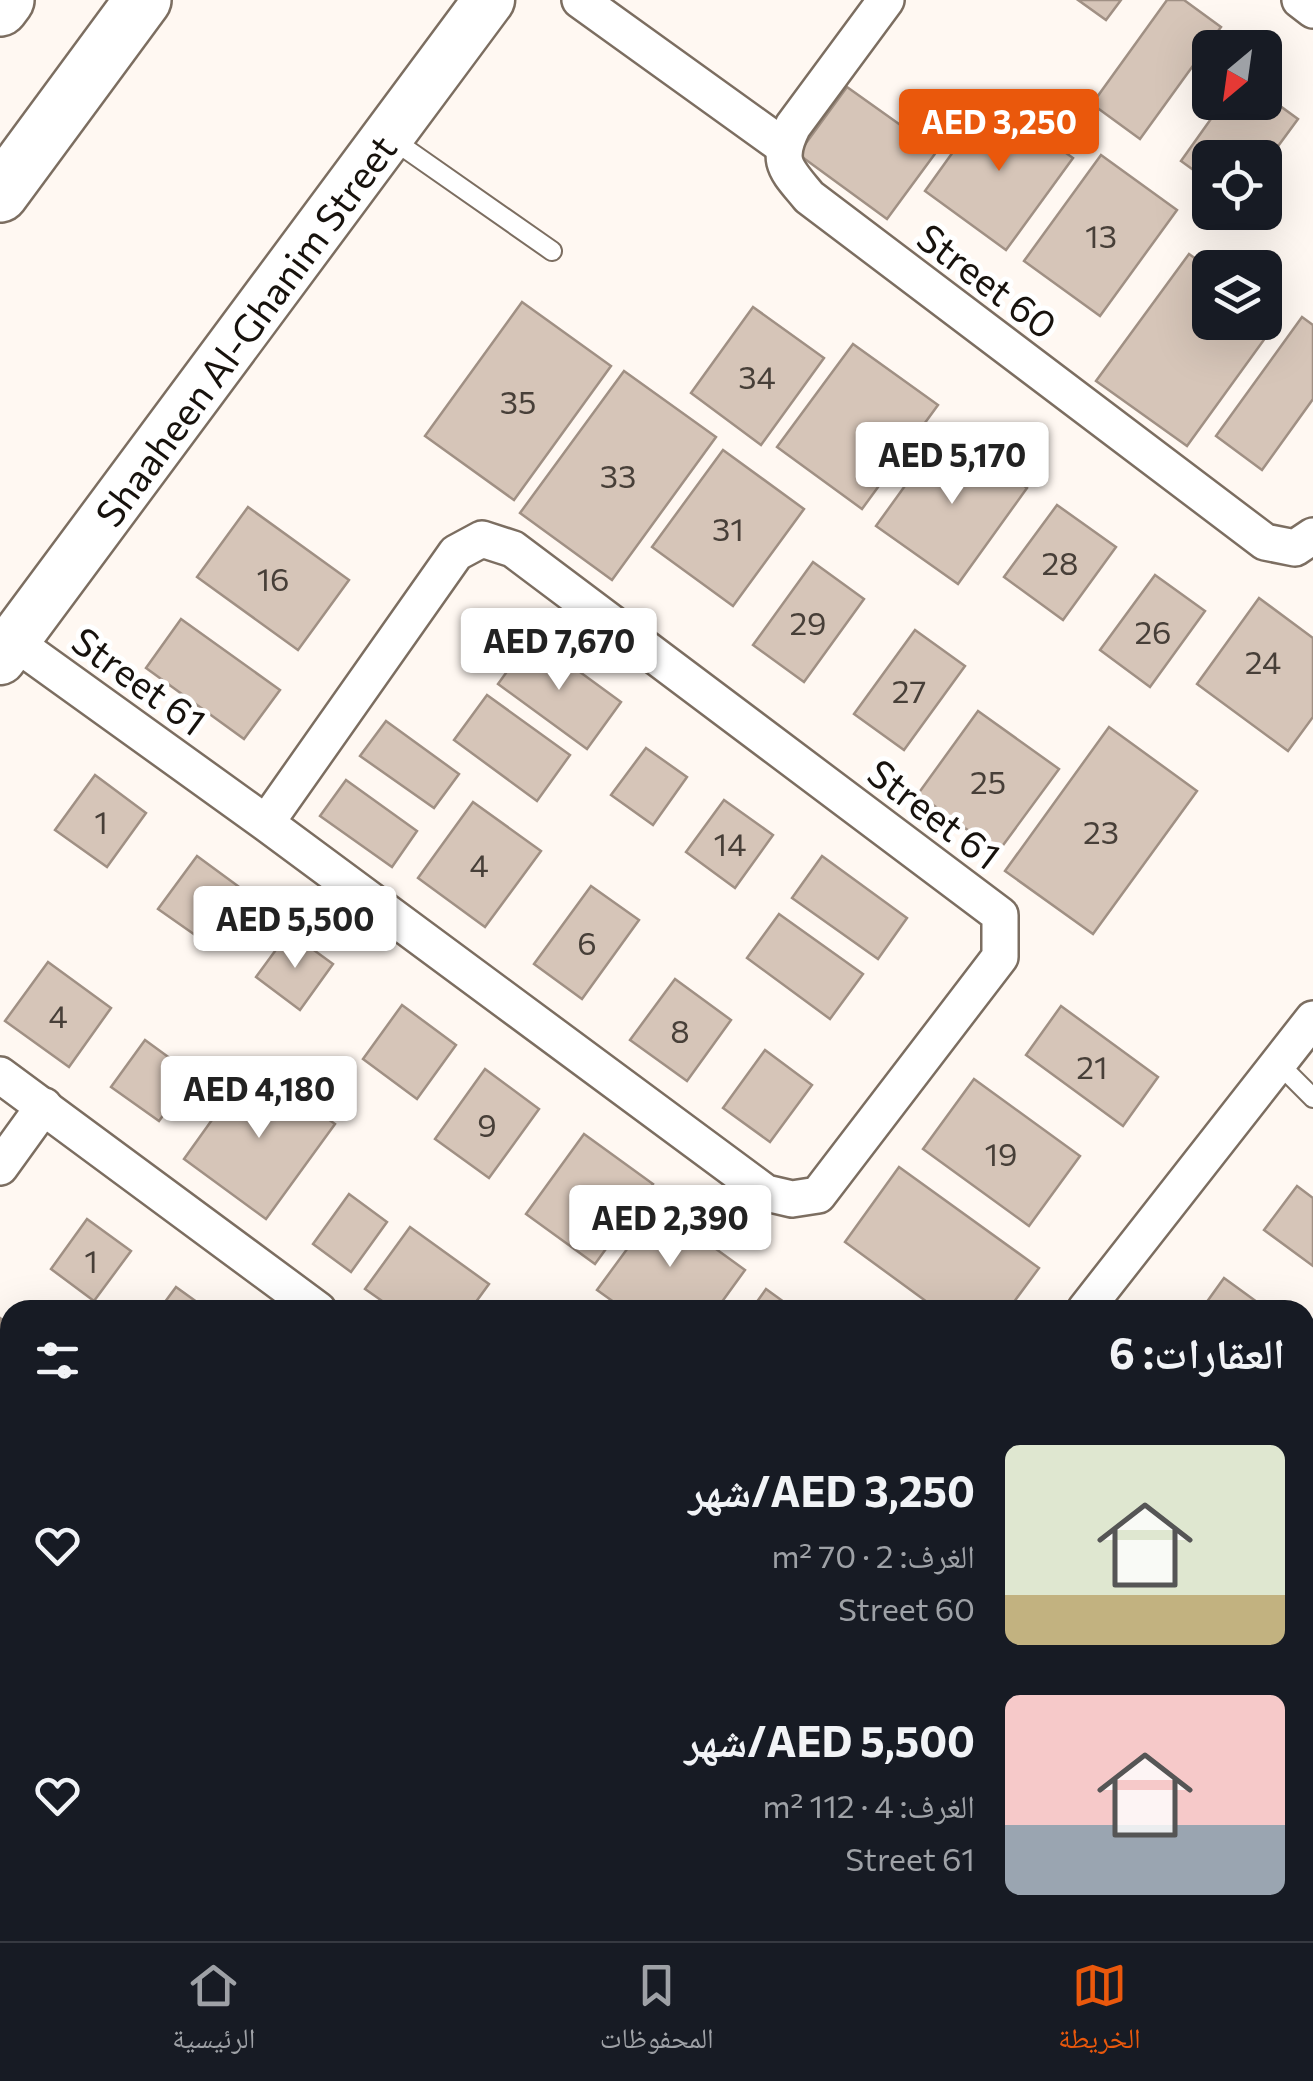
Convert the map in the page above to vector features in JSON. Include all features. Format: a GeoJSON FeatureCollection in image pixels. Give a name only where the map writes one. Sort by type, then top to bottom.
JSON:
{"type":"FeatureCollection","features":[{"type":"Feature","properties":{"kind":"main road"},"geometry":{"type":"LineString","coordinates":[[0,8],[6,0]]}},
{"type":"Feature","properties":{"kind":"main road"},"geometry":{"type":"LineString","coordinates":[[0,194],[144,0]]}},
{"type":"Feature","properties":{"kind":"street","name":"Shaaheen Al-Ghanim Street"},"geometry":{"type":"LineString","coordinates":[[7,650],[489,0]]}},
{"type":"Feature","properties":{"kind":"street"},"geometry":{"type":"LineString","coordinates":[[580,0],[783,146],[793,126],[886,0]]}},
{"type":"Feature","properties":{"kind":"street"},"geometry":{"type":"LineString","coordinates":[[1300,0],[1313,10]]}},
{"type":"Feature","properties":{"kind":"street","name":"Street 60"},"geometry":{"type":"LineString","coordinates":[[783,146],[784,167],[809,197],[1265,542],[1294,548],[1313,536]]}},
{"type":"Feature","properties":{"kind":"street","name":"Street 61"},"geometry":{"type":"LineString","coordinates":[[7,650],[266,823],[766,1193],[792,1199],[818,1195],[1000,957],[1000,915],[513,549],[482,539],[456,552],[266,823]]}},
{"type":"Feature","properties":{"kind":"street"},"geometry":{"type":"LineString","coordinates":[[1093,1300],[1313,1019]]}},
{"type":"Feature","properties":{"kind":"street"},"geometry":{"type":"LineString","coordinates":[[0,1075],[305,1300]]}},
{"type":"Feature","properties":{"kind":"street"},"geometry":{"type":"LineString","coordinates":[[0,1167],[44,1106]]}},
{"type":"Feature","properties":{"kind":"lane"},"geometry":{"type":"LineString","coordinates":[[388,136],[552,251]]}},
{"type":"Feature","properties":{"kind":"lane"},"geometry":{"type":"LineString","coordinates":[[1277,1062],[1313,1098]]}},
{"type":"Feature","properties":{"kind":"building"},"geometry":{"type":"Polygon","coordinates":[[[1078,0],[1121,0],[1106,20],[1078,0]]]}},
{"type":"Feature","properties":{"kind":"building"},"geometry":{"type":"Polygon","coordinates":[[[1167,0],[1184,0],[1221,27],[1192,30],[1192,67],[1140,139],[1092,104],[1167,0]]]}},
{"type":"Feature","properties":{"kind":"building"},"geometry":{"type":"Polygon","coordinates":[[[847,87],[937,151],[887,219],[798,154],[847,87]]]}},
{"type":"Feature","properties":{"kind":"building"},"geometry":{"type":"Polygon","coordinates":[[[991,99],[1073,158],[1006,250],[925,191],[991,99]]]}},
{"type":"Feature","properties":{"kind":"building"},"geometry":{"type":"Polygon","coordinates":[[[1282,107],[1298,119],[1282,141],[1196,140],[1210,120],[1282,120],[1282,107]]]}},
{"type":"Feature","properties":{"kind":"building"},"geometry":{"type":"Polygon","coordinates":[[[1192,146],[1192,169],[1181,161],[1192,146]]]}},
{"type":"Feature","properties":{"kind":"building"},"geometry":{"type":"Polygon","coordinates":[[[1101,155],[1177,210],[1100,316],[1024,261],[1101,155]]]}},
{"type":"Feature","properties":{"kind":"building"},"geometry":{"type":"Polygon","coordinates":[[[1189,254],[1192,340],[1264,340],[1187,446],[1096,381],[1189,254]]]}},
{"type":"Feature","properties":{"kind":"building"},"geometry":{"type":"Polygon","coordinates":[[[522,302],[611,366],[514,500],[425,436],[522,302]]]}},
{"type":"Feature","properties":{"kind":"building"},"geometry":{"type":"Polygon","coordinates":[[[753,307],[824,358],[761,445],[691,393],[753,307]]]}},
{"type":"Feature","properties":{"kind":"building"},"geometry":{"type":"Polygon","coordinates":[[[1302,317],[1313,325],[1313,399],[1262,470],[1216,436],[1302,317]]]}},
{"type":"Feature","properties":{"kind":"building"},"geometry":{"type":"Polygon","coordinates":[[[853,344],[938,405],[862,509],[777,447],[853,344]]]}},
{"type":"Feature","properties":{"kind":"building"},"geometry":{"type":"Polygon","coordinates":[[[624,371],[716,437],[612,580],[520,513],[624,371]]]}},
{"type":"Feature","properties":{"kind":"building"},"geometry":{"type":"Polygon","coordinates":[[[946,429],[1027,488],[958,584],[876,526],[946,429]]]}},
{"type":"Feature","properties":{"kind":"building"},"geometry":{"type":"Polygon","coordinates":[[[723,450],[804,509],[733,606],[652,547],[723,450]]]}},
{"type":"Feature","properties":{"kind":"building"},"geometry":{"type":"Polygon","coordinates":[[[1057,505],[1116,547],[1063,620],[1004,577],[1057,505]]]}},
{"type":"Feature","properties":{"kind":"building"},"geometry":{"type":"Polygon","coordinates":[[[248,507],[349,580],[298,650],[197,577],[248,507]]]}},
{"type":"Feature","properties":{"kind":"building"},"geometry":{"type":"Polygon","coordinates":[[[813,562],[864,599],[804,682],[753,645],[813,562]]]}},
{"type":"Feature","properties":{"kind":"building"},"geometry":{"type":"Polygon","coordinates":[[[1155,575],[1205,611],[1150,687],[1100,650],[1155,575]]]}},
{"type":"Feature","properties":{"kind":"building"},"geometry":{"type":"Polygon","coordinates":[[[1259,598],[1313,638],[1313,717],[1288,751],[1197,684],[1259,598]]]}},
{"type":"Feature","properties":{"kind":"building"},"geometry":{"type":"Polygon","coordinates":[[[181,619],[280,690],[244,739],[146,668],[181,619]]]}},
{"type":"Feature","properties":{"kind":"building"},"geometry":{"type":"Polygon","coordinates":[[[915,630],[965,666],[904,750],[854,714],[915,630]]]}},
{"type":"Feature","properties":{"kind":"building"},"geometry":{"type":"Polygon","coordinates":[[[532,637],[621,702],[587,749],[498,684],[532,637]]]}},
{"type":"Feature","properties":{"kind":"building"},"geometry":{"type":"Polygon","coordinates":[[[487,695],[570,755],[537,801],[454,740],[487,695]]]}},
{"type":"Feature","properties":{"kind":"building"},"geometry":{"type":"Polygon","coordinates":[[[978,711],[1059,769],[998,852],[918,794],[978,711]]]}},
{"type":"Feature","properties":{"kind":"building"},"geometry":{"type":"Polygon","coordinates":[[[386,721],[459,774],[434,808],[360,756],[386,721]]]}},
{"type":"Feature","properties":{"kind":"building"},"geometry":{"type":"Polygon","coordinates":[[[1109,727],[1197,791],[1093,934],[1005,871],[1109,727]]]}},
{"type":"Feature","properties":{"kind":"building"},"geometry":{"type":"Polygon","coordinates":[[[646,748],[687,777],[653,825],[611,795],[646,748]]]}},
{"type":"Feature","properties":{"kind":"building"},"geometry":{"type":"Polygon","coordinates":[[[95,775],[146,813],[107,867],[55,830],[95,775]]]}},
{"type":"Feature","properties":{"kind":"building"},"geometry":{"type":"Polygon","coordinates":[[[346,780],[417,831],[392,867],[320,816],[346,780]]]}},
{"type":"Feature","properties":{"kind":"building"},"geometry":{"type":"Polygon","coordinates":[[[724,800],[773,835],[735,888],[686,852],[724,800]]]}},
{"type":"Feature","properties":{"kind":"building"},"geometry":{"type":"Polygon","coordinates":[[[473,802],[541,851],[485,927],[418,878],[473,802]]]}},
{"type":"Feature","properties":{"kind":"building"},"geometry":{"type":"Polygon","coordinates":[[[197,856],[246,892],[208,944],[158,909],[197,856]]]}},
{"type":"Feature","properties":{"kind":"building"},"geometry":{"type":"Polygon","coordinates":[[[822,856],[907,918],[878,959],[792,898],[822,856]]]}},
{"type":"Feature","properties":{"kind":"building"},"geometry":{"type":"Polygon","coordinates":[[[591,886],[639,920],[582,999],[534,964],[591,886]]]}},
{"type":"Feature","properties":{"kind":"building"},"geometry":{"type":"Polygon","coordinates":[[[779,914],[863,974],[830,1019],[747,958],[779,914]]]}},
{"type":"Feature","properties":{"kind":"building"},"geometry":{"type":"Polygon","coordinates":[[[289,932],[333,964],[300,1010],[256,977],[289,932]]]}},
{"type":"Feature","properties":{"kind":"building"},"geometry":{"type":"Polygon","coordinates":[[[48,962],[111,1008],[69,1067],[5,1021],[48,962]]]}},
{"type":"Feature","properties":{"kind":"building"},"geometry":{"type":"Polygon","coordinates":[[[675,979],[731,1020],[687,1081],[630,1040],[675,979]]]}},
{"type":"Feature","properties":{"kind":"building"},"geometry":{"type":"Polygon","coordinates":[[[402,1005],[456,1045],[417,1099],[363,1059],[402,1005]]]}},
{"type":"Feature","properties":{"kind":"building"},"geometry":{"type":"Polygon","coordinates":[[[1061,1006],[1158,1077],[1123,1126],[1026,1055],[1061,1006]]]}},
{"type":"Feature","properties":{"kind":"building"},"geometry":{"type":"Polygon","coordinates":[[[145,1040],[193,1075],[159,1121],[111,1087],[145,1040]]]}},
{"type":"Feature","properties":{"kind":"building"},"geometry":{"type":"Polygon","coordinates":[[[765,1050],[812,1085],[770,1142],[723,1108],[765,1050]]]}},
{"type":"Feature","properties":{"kind":"building"},"geometry":{"type":"Polygon","coordinates":[[[252,1064],[335,1124],[266,1219],[184,1159],[252,1064]]]}},
{"type":"Feature","properties":{"kind":"building"},"geometry":{"type":"Polygon","coordinates":[[[485,1069],[539,1109],[489,1178],[435,1139],[485,1069]]]}},
{"type":"Feature","properties":{"kind":"building"},"geometry":{"type":"Polygon","coordinates":[[[974,1079],[1080,1156],[1029,1226],[923,1149],[974,1079]]]}},
{"type":"Feature","properties":{"kind":"building"},"geometry":{"type":"Polygon","coordinates":[[[584,1134],[653,1184],[595,1264],[526,1214],[584,1134]]]}},
{"type":"Feature","properties":{"kind":"building"},"geometry":{"type":"Polygon","coordinates":[[[899,1167],[1039,1268],[1015,1300],[924,1300],[845,1242],[899,1167]]]}},
{"type":"Feature","properties":{"kind":"building"},"geometry":{"type":"Polygon","coordinates":[[[1297,1186],[1313,1198],[1313,1266],[1264,1230],[1297,1186]]]}},
{"type":"Feature","properties":{"kind":"building"},"geometry":{"type":"Polygon","coordinates":[[[349,1194],[387,1222],[351,1272],[313,1244],[349,1194]]]}},
{"type":"Feature","properties":{"kind":"building"},"geometry":{"type":"Polygon","coordinates":[[[658,1207],[745,1270],[723,1300],[611,1300],[597,1290],[658,1207]]]}},
{"type":"Feature","properties":{"kind":"building"},"geometry":{"type":"Polygon","coordinates":[[[87,1219],[131,1251],[95,1300],[51,1269],[87,1219]]]}},
{"type":"Feature","properties":{"kind":"building"},"geometry":{"type":"Polygon","coordinates":[[[410,1227],[489,1284],[477,1300],[381,1300],[365,1289],[410,1227]]]}},
{"type":"Feature","properties":{"kind":"building"},"geometry":{"type":"Polygon","coordinates":[[[1224,1278],[1254,1300],[1208,1300],[1224,1278]]]}},
{"type":"Feature","properties":{"kind":"building"},"geometry":{"type":"Polygon","coordinates":[[[176,1287],[194,1300],[166,1300],[176,1287]]]}},
{"type":"Feature","properties":{"kind":"building"},"geometry":{"type":"Polygon","coordinates":[[[766,1289],[781,1300],[758,1300],[766,1289]]]}}]}
